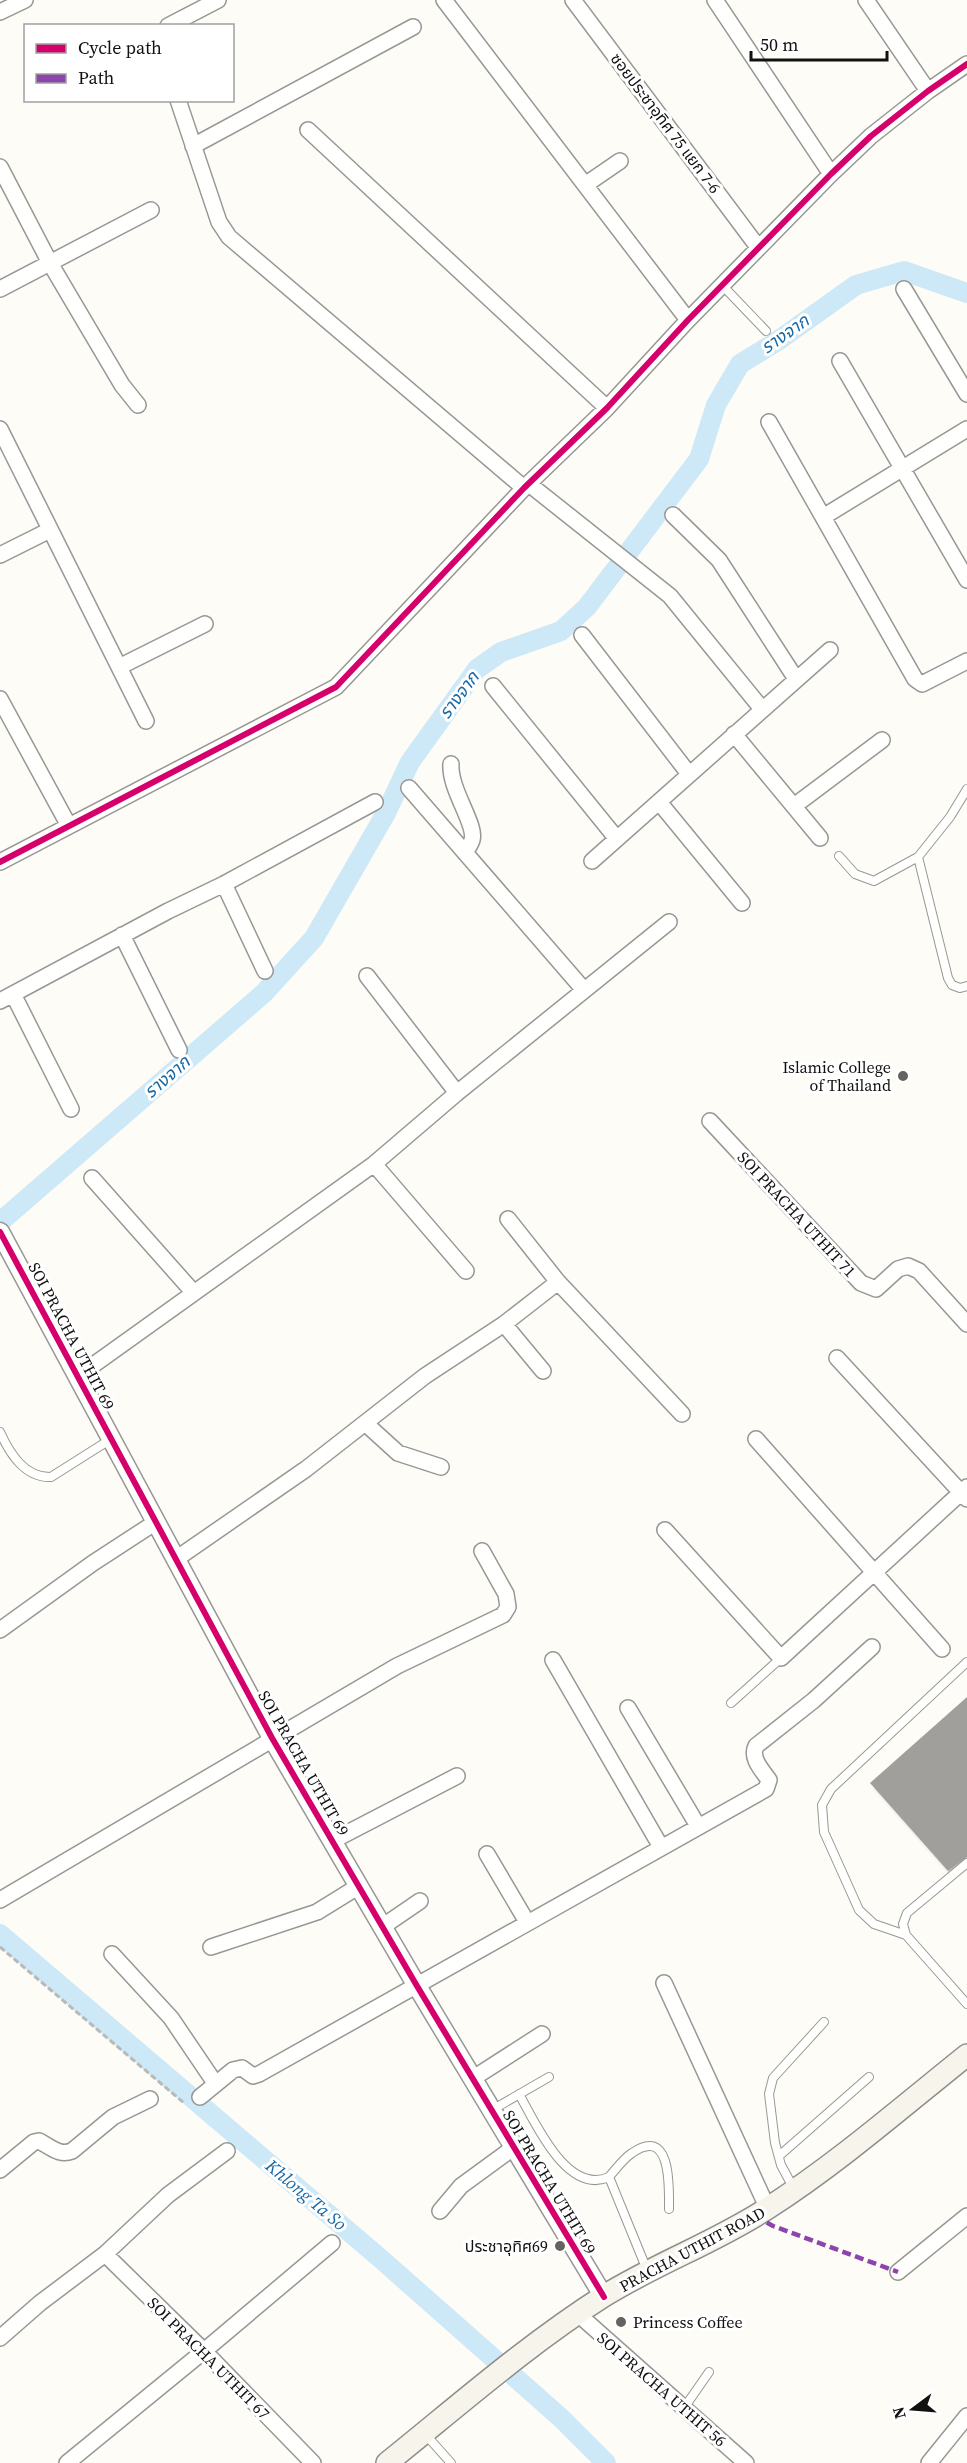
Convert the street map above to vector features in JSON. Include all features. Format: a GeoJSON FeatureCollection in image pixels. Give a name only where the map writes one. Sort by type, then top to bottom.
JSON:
{"type":"FeatureCollection","features":[{"type":"Feature","properties":{"kind":"main road","name":"PRACHA UTHIT ROAD"},"geometry":{"type":"LineString","coordinates":[[387,2463],[478,2389],[578,2314],[648,2271],[768,2209],[966,2058]]}},
{"type":"Feature","properties":{"kind":"street"},"geometry":{"type":"LineString","coordinates":[[0,12],[25,0]]}},
{"type":"Feature","properties":{"kind":"street"},"geometry":{"type":"LineString","coordinates":[[172,24],[218,0]]}},
{"type":"Feature","properties":{"kind":"street"},"geometry":{"type":"LineString","coordinates":[[444,0],[688,320]]}},
{"type":"Feature","properties":{"kind":"street","name":"ซอยประชาอุทิศ 75 แยก 7-6"},"geometry":{"type":"LineString","coordinates":[[573,0],[758,247]]}},
{"type":"Feature","properties":{"kind":"street"},"geometry":{"type":"LineString","coordinates":[[715,0],[831,174]]}},
{"type":"Feature","properties":{"kind":"street"},"geometry":{"type":"LineString","coordinates":[[866,0],[928,91]]}},
{"type":"Feature","properties":{"kind":"street"},"geometry":{"type":"LineString","coordinates":[[193,146],[413,27]]}},
{"type":"Feature","properties":{"kind":"street"},"geometry":{"type":"LineString","coordinates":[[0,862],[336,687],[527,486],[607,408],[688,320],[831,174],[871,136],[967,64]]}},
{"type":"Feature","properties":{"kind":"street"},"geometry":{"type":"LineString","coordinates":[[179,102],[219,222],[229,237],[527,486],[670,596],[762,709]]}},
{"type":"Feature","properties":{"kind":"street"},"geometry":{"type":"LineString","coordinates":[[308,130],[607,408]]}},
{"type":"Feature","properties":{"kind":"street"},"geometry":{"type":"LineString","coordinates":[[585,185],[620,161]]}},
{"type":"Feature","properties":{"kind":"street"},"geometry":{"type":"LineString","coordinates":[[0,167],[50,263],[122,385],[138,405]]}},
{"type":"Feature","properties":{"kind":"street"},"geometry":{"type":"LineString","coordinates":[[0,289],[151,210]]}},
{"type":"Feature","properties":{"kind":"street"},"geometry":{"type":"LineString","coordinates":[[904,289],[967,394]]}},
{"type":"Feature","properties":{"kind":"street"},"geometry":{"type":"LineString","coordinates":[[840,362],[967,580]]}},
{"type":"Feature","properties":{"kind":"street"},"geometry":{"type":"LineString","coordinates":[[769,422],[915,679],[922,684],[929,682],[967,661]]}},
{"type":"Feature","properties":{"kind":"street"},"geometry":{"type":"LineString","coordinates":[[0,429],[146,721]]}},
{"type":"Feature","properties":{"kind":"street"},"geometry":{"type":"LineString","coordinates":[[823,517],[967,429]]}},
{"type":"Feature","properties":{"kind":"street"},"geometry":{"type":"LineString","coordinates":[[672,515],[719,560],[796,679]]}},
{"type":"Feature","properties":{"kind":"street"},"geometry":{"type":"LineString","coordinates":[[0,555],[50,530]]}},
{"type":"Feature","properties":{"kind":"street"},"geometry":{"type":"LineString","coordinates":[[119,666],[205,624]]}},
{"type":"Feature","properties":{"kind":"street"},"geometry":{"type":"LineString","coordinates":[[582,635],[689,774]]}},
{"type":"Feature","properties":{"kind":"street"},"geometry":{"type":"LineString","coordinates":[[592,861],[830,650]]}},
{"type":"Feature","properties":{"kind":"street"},"geometry":{"type":"LineString","coordinates":[[493,686],[617,839]]}},
{"type":"Feature","properties":{"kind":"street"},"geometry":{"type":"LineString","coordinates":[[0,699],[69,826]]}},
{"type":"Feature","properties":{"kind":"street"},"geometry":{"type":"LineString","coordinates":[[734,734],[820,838]]}},
{"type":"Feature","properties":{"kind":"street"},"geometry":{"type":"LineString","coordinates":[[794,806],[882,740]]}},
{"type":"Feature","properties":{"kind":"street"},"geometry":{"type":"LineString","coordinates":[[451,764],[450,775],[453,786],[472,830],[473,839],[465,853]]}},
{"type":"Feature","properties":{"kind":"street"},"geometry":{"type":"LineString","coordinates":[[409,788],[584,990]]}},
{"type":"Feature","properties":{"kind":"street"},"geometry":{"type":"LineString","coordinates":[[71,1109],[7,998],[375,802]]}},
{"type":"Feature","properties":{"kind":"street"},"geometry":{"type":"LineString","coordinates":[[659,802],[742,903]]}},
{"type":"Feature","properties":{"kind":"street"},"geometry":{"type":"LineString","coordinates":[[224,884],[265,971]]}},
{"type":"Feature","properties":{"kind":"street"},"geometry":{"type":"LineString","coordinates":[[78,1376],[374,1164],[457,1093],[669,922]]}},
{"type":"Feature","properties":{"kind":"street"},"geometry":{"type":"LineString","coordinates":[[122,935],[179,1050]]}},
{"type":"Feature","properties":{"kind":"street"},"geometry":{"type":"LineString","coordinates":[[367,976],[457,1093]]}},
{"type":"Feature","properties":{"kind":"street","name":"SOI PRACHA UTHIT 71"},"geometry":{"type":"LineString","coordinates":[[710,1121],[861,1284],[876,1289],[898,1269],[908,1266],[920,1271],[967,1324]]}},
{"type":"Feature","properties":{"kind":"street"},"geometry":{"type":"LineString","coordinates":[[374,1164],[466,1270]]}},
{"type":"Feature","properties":{"kind":"street"},"geometry":{"type":"LineString","coordinates":[[92,1178],[194,1293]]}},
{"type":"Feature","properties":{"kind":"street"},"geometry":{"type":"LineString","coordinates":[[508,1219],[558,1282],[682,1414]]}},
{"type":"Feature","properties":{"kind":"street","name":"SOI PRACHA UTHIT 69"},"geometry":{"type":"LineString","coordinates":[[3,1238],[272,1738],[513,2148],[604,2296]]}},
{"type":"Feature","properties":{"kind":"street"},"geometry":{"type":"LineString","coordinates":[[176,1559],[306,1470],[425,1376],[504,1324],[558,1282]]}},
{"type":"Feature","properties":{"kind":"street"},"geometry":{"type":"LineString","coordinates":[[504,1324],[543,1371]]}},
{"type":"Feature","properties":{"kind":"street"},"geometry":{"type":"LineString","coordinates":[[665,1530],[781,1658],[873,1572],[965,1493],[837,1358]]}},
{"type":"Feature","properties":{"kind":"street"},"geometry":{"type":"LineString","coordinates":[[365,1423],[398,1453],[441,1467]]}},
{"type":"Feature","properties":{"kind":"street"},"geometry":{"type":"LineString","coordinates":[[756,1439],[942,1649]]}},
{"type":"Feature","properties":{"kind":"street"},"geometry":{"type":"LineString","coordinates":[[0,1630],[93,1563],[156,1522]]}},
{"type":"Feature","properties":{"kind":"street"},"geometry":{"type":"LineString","coordinates":[[0,1900],[397,1666],[503,1615],[508,1607],[506,1594],[482,1551]]}},
{"type":"Feature","properties":{"kind":"street"},"geometry":{"type":"LineString","coordinates":[[195,2103],[215,2083],[236,2068],[244,2069],[253,2076],[259,2074],[766,1789],[769,1780],[754,1757],[753,1752],[756,1746],[814,1701],[872,1647]]}},
{"type":"Feature","properties":{"kind":"street"},"geometry":{"type":"LineString","coordinates":[[554,1660],[661,1847]]}},
{"type":"Feature","properties":{"kind":"street"},"geometry":{"type":"LineString","coordinates":[[628,1708],[698,1826]]}},
{"type":"Feature","properties":{"kind":"street"},"geometry":{"type":"LineString","coordinates":[[332,1841],[457,1776]]}},
{"type":"Feature","properties":{"kind":"street"},"geometry":{"type":"LineString","coordinates":[[487,1854],[527,1922]]}},
{"type":"Feature","properties":{"kind":"street"},"geometry":{"type":"LineString","coordinates":[[211,1947],[317,1912],[359,1886]]}},
{"type":"Feature","properties":{"kind":"street"},"geometry":{"type":"LineString","coordinates":[[382,1927],[420,1901]]}},
{"type":"Feature","properties":{"kind":"street"},"geometry":{"type":"LineString","coordinates":[[112,1954],[171,2018],[215,2083]]}},
{"type":"Feature","properties":{"kind":"street"},"geometry":{"type":"LineString","coordinates":[[664,1983],[768,2209]]}},
{"type":"Feature","properties":{"kind":"street"},"geometry":{"type":"LineString","coordinates":[[472,2079],[542,2034]]}},
{"type":"Feature","properties":{"kind":"street"},"geometry":{"type":"LineString","coordinates":[[0,2170],[34,2142],[39,2141],[57,2152],[72,2151],[113,2117],[150,2099]]}},
{"type":"Feature","properties":{"kind":"street"},"geometry":{"type":"LineString","coordinates":[[440,2211],[461,2186],[477,2172],[513,2148]]}},
{"type":"Feature","properties":{"kind":"street"},"geometry":{"type":"LineString","coordinates":[[0,2338],[40,2303],[105,2254],[168,2195],[226,2151]]}},
{"type":"Feature","properties":{"kind":"street"},"geometry":{"type":"LineString","coordinates":[[898,2271],[967,2216]]}},
{"type":"Feature","properties":{"kind":"street"},"geometry":{"type":"LineString","coordinates":[[67,2463],[332,2242]]}},
{"type":"Feature","properties":{"kind":"street","name":"SOI PRACHA UTHIT 67"},"geometry":{"type":"LineString","coordinates":[[105,2254],[313,2463]]}},
{"type":"Feature","properties":{"kind":"street","name":"SOI PRACHA UTHIT 56"},"geometry":{"type":"LineString","coordinates":[[578,2314],[746,2463]]}},
{"type":"Feature","properties":{"kind":"street"},"geometry":{"type":"LineString","coordinates":[[929,2463],[967,2416]]}},
{"type":"Feature","properties":{"kind":"lane"},"geometry":{"type":"LineString","coordinates":[[722,285],[766,331]]}},
{"type":"Feature","properties":{"kind":"lane"},"geometry":{"type":"LineString","coordinates":[[839,856],[855,874],[874,881],[918,857],[950,817],[967,789]]}},
{"type":"Feature","properties":{"kind":"lane"},"geometry":{"type":"LineString","coordinates":[[918,857],[948,978],[951,985],[960,988],[967,986]]}},
{"type":"Feature","properties":{"kind":"lane"},"geometry":{"type":"LineString","coordinates":[[0,1432],[10,1452],[27,1470],[40,1478],[51,1477],[112,1439]]}},
{"type":"Feature","properties":{"kind":"lane"},"geometry":{"type":"LineString","coordinates":[[731,1703],[781,1658]]}},
{"type":"Feature","properties":{"kind":"lane"},"geometry":{"type":"LineString","coordinates":[[906,1935],[874,1924],[859,1910],[824,1832],[822,1805],[831,1789],[967,1662]]}},
{"type":"Feature","properties":{"kind":"lane"},"geometry":{"type":"LineString","coordinates":[[967,1863],[906,1914],[903,1928],[906,1935],[964,1994],[967,2004]]}},
{"type":"Feature","properties":{"kind":"lane"},"geometry":{"type":"LineString","coordinates":[[794,2190],[781,2165],[769,2094],[773,2078],[824,2022]]}},
{"type":"Feature","properties":{"kind":"lane"},"geometry":{"type":"LineString","coordinates":[[491,2111],[549,2077]]}},
{"type":"Feature","properties":{"kind":"lane"},"geometry":{"type":"LineString","coordinates":[[779,2156],[869,2077]]}},
{"type":"Feature","properties":{"kind":"lane"},"geometry":{"type":"LineString","coordinates":[[519,2094],[554,2154],[571,2171],[586,2179],[602,2180],[609,2177],[631,2154],[649,2147],[656,2149],[667,2162],[669,2209]]}},
{"type":"Feature","properties":{"kind":"lane"},"geometry":{"type":"LineString","coordinates":[[609,2177],[648,2271]]}},
{"type":"Feature","properties":{"kind":"lane"},"geometry":{"type":"LineString","coordinates":[[684,2408],[709,2372]]}},
{"type":"Feature","properties":{"kind":"lane"},"geometry":{"type":"LineString","coordinates":[[424,2433],[451,2463]]}},
{"type":"Feature","properties":{"kind":"path"},"geometry":{"type":"LineString","coordinates":[[0,1947],[195,2103]]}},
{"type":"Feature","properties":{"kind":"building"},"geometry":{"type":"Polygon","coordinates":[[[967,1697],[967,1857],[948,1871],[870,1783],[967,1697]]]}},
{"type":"Feature","properties":{"kind":"waterway","name":"รางจาก"},"geometry":{"type":"LineString","coordinates":[[0,1222],[264,993],[314,938],[386,813],[410,762],[477,669],[501,652],[561,631],[587,607],[699,459],[716,405],[740,364],[779,340],[856,285],[904,271],[967,293]]}},
{"type":"Feature","properties":{"kind":"waterway","name":"Khlong Ta So"},"geometry":{"type":"LineString","coordinates":[[0,1934],[381,2259],[561,2418],[606,2463]]}},
{"type":"Feature","properties":{"kind":"marked path"},"geometry":{"type":"LineString","coordinates":[[755,2216],[773,2226],[898,2272]]}},
{"type":"Feature","properties":{"kind":"cycle path"},"geometry":{"type":"LineString","coordinates":[[0,862],[336,687],[524,488],[607,408],[688,320],[831,174],[871,136],[967,64]]}},
{"type":"Feature","properties":{"kind":"cycle path"},"geometry":{"type":"LineString","coordinates":[[0,1232],[272,1738],[417,1986],[604,2297]]}},
{"type":"Feature","properties":{"kind":"place","name":"Islamic College of Thailand"},"geometry":{"type":"Point","coordinates":[903,1076]}},
{"type":"Feature","properties":{"kind":"place","name":"ประชาอุทิศ69"},"geometry":{"type":"Point","coordinates":[560,2246]}},
{"type":"Feature","properties":{"kind":"place","name":"Princess Coffee"},"geometry":{"type":"Point","coordinates":[621,2322]}}]}
